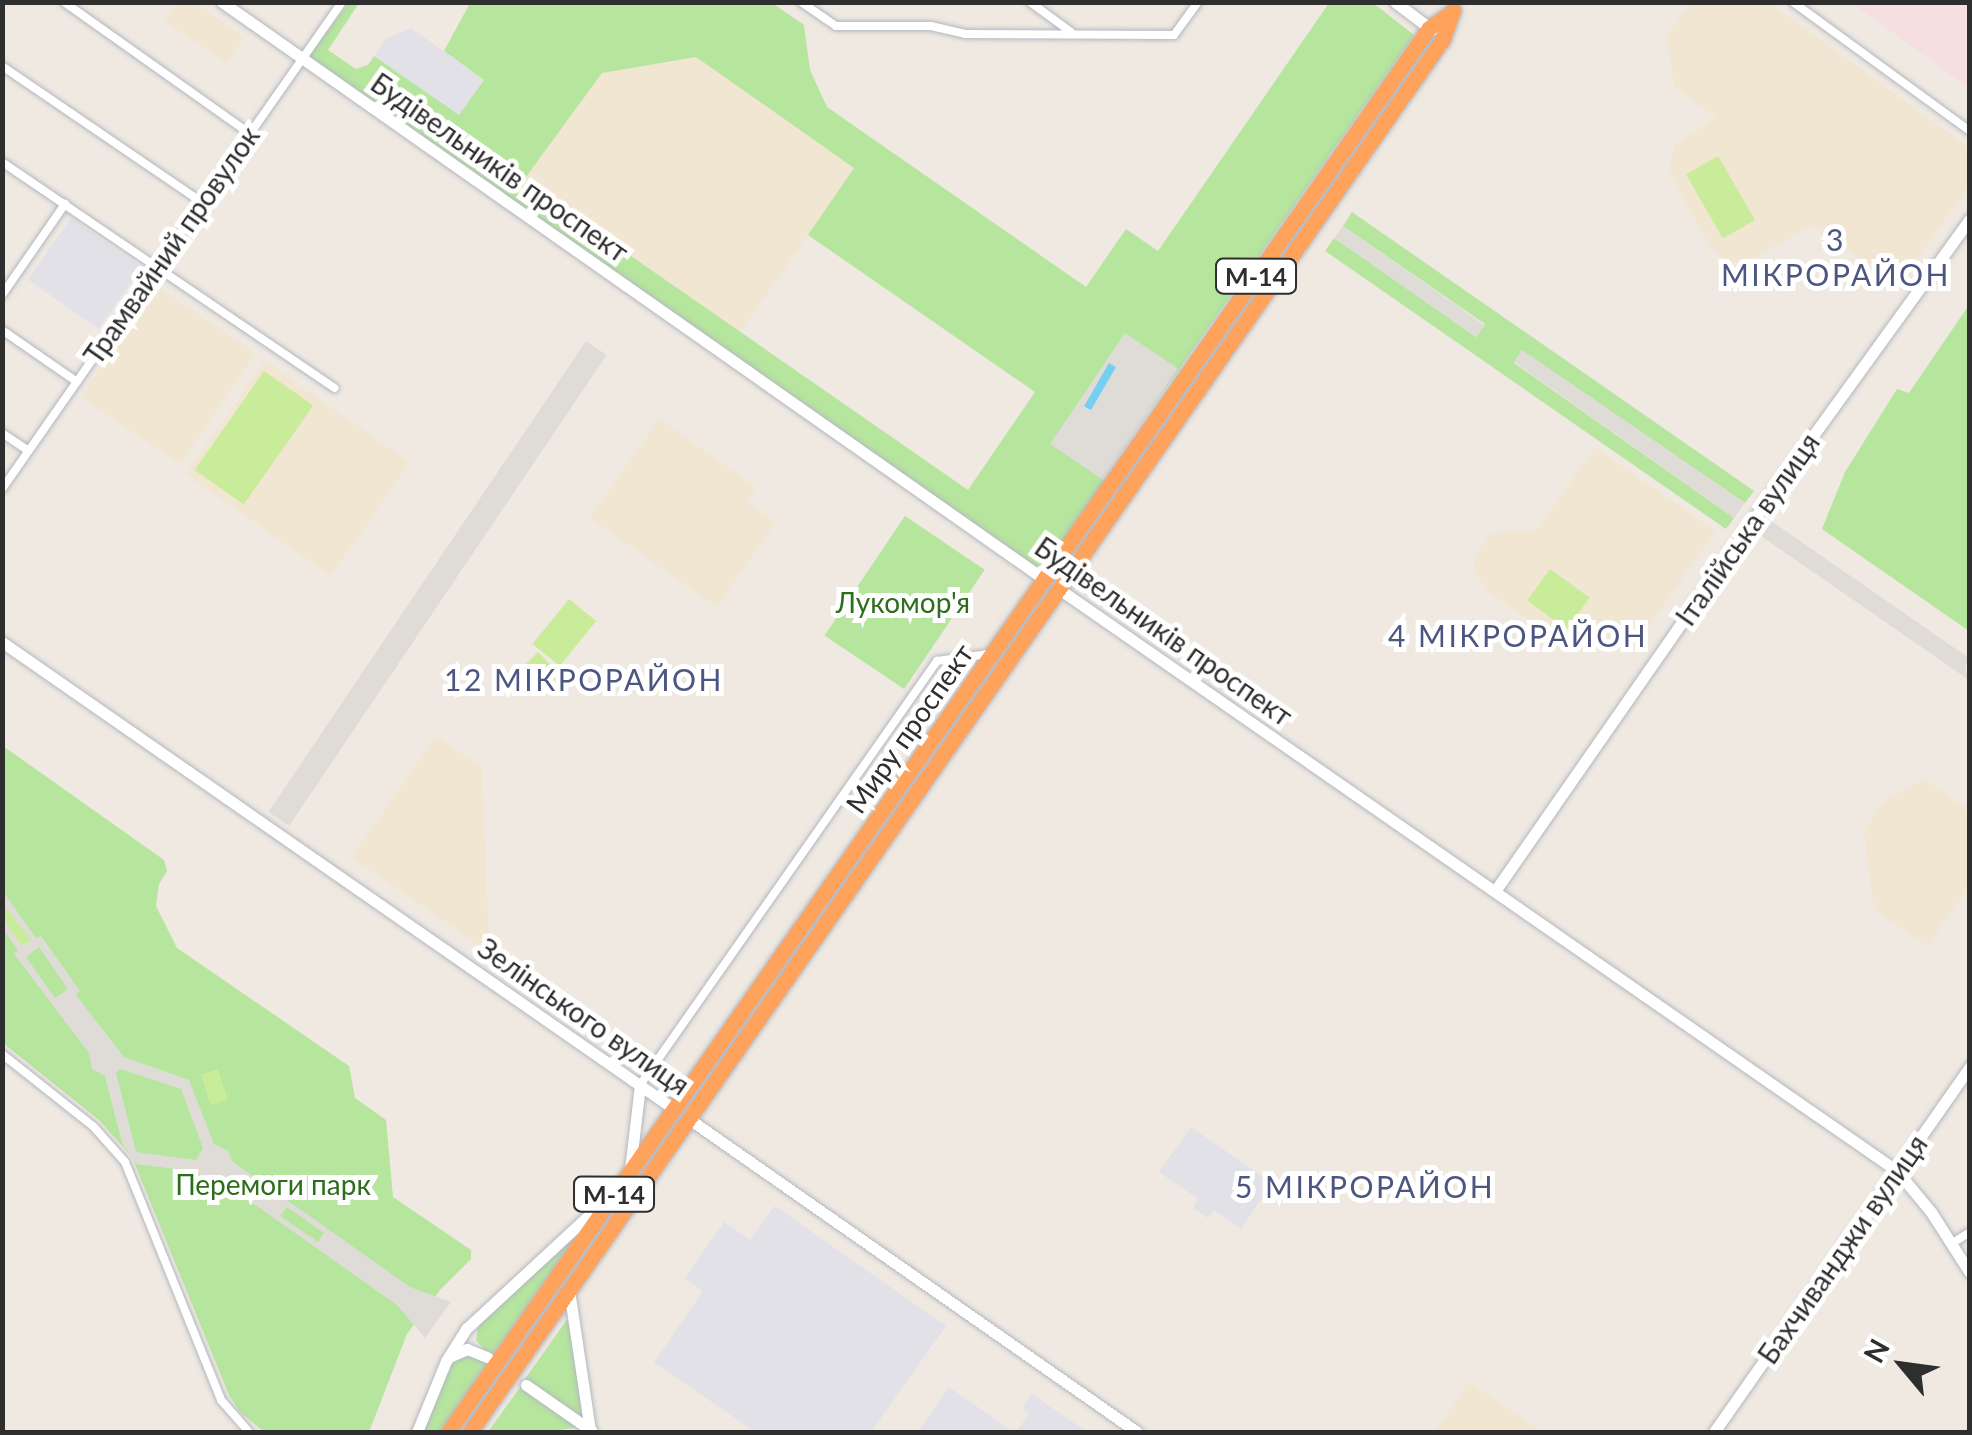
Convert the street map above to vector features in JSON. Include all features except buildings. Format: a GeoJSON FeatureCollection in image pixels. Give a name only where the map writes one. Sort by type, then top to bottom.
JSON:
{"type":"FeatureCollection","features":[{"type":"Feature","properties":{"kind":"highway","name":"Миру проспект"},"geometry":{"type":"LineString","coordinates":[[448,1432],[1429,28],[1456,7]]}},
{"type":"Feature","properties":{"kind":"highway","name":"Миру проспект"},"geometry":{"type":"LineString","coordinates":[[470,1432],[1443,39],[1456,7]]}},
{"type":"Feature","properties":{"kind":"highway","name":"Будівельників проспект"},"geometry":{"type":"LineString","coordinates":[[1044,578],[1059,589]]}},
{"type":"Feature","properties":{"kind":"highway","name":"Зелінського вулиця"},"geometry":{"type":"LineString","coordinates":[[674,1109],[689,1119]]}},
{"type":"Feature","properties":{"kind":"street"},"geometry":{"type":"LineString","coordinates":[[64,2],[249,133]]}},
{"type":"Feature","properties":{"kind":"street","name":"Будівельників проспект"},"geometry":{"type":"LineString","coordinates":[[222,2],[1044,578]]}},
{"type":"Feature","properties":{"kind":"street","name":"Трамвайний провулок"},"geometry":{"type":"LineString","coordinates":[[2,489],[342,2]]}},
{"type":"Feature","properties":{"kind":"street"},"geometry":{"type":"LineString","coordinates":[[801,2],[836,26],[931,26],[965,34],[1174,35],[1198,2]]}},
{"type":"Feature","properties":{"kind":"street"},"geometry":{"type":"LineString","coordinates":[[1030,2],[1071,32]]}},
{"type":"Feature","properties":{"kind":"street"},"geometry":{"type":"LineString","coordinates":[[1395,2],[1443,39]]}},
{"type":"Feature","properties":{"kind":"street"},"geometry":{"type":"LineString","coordinates":[[1793,2],[1970,132]]}},
{"type":"Feature","properties":{"kind":"street"},"geometry":{"type":"LineString","coordinates":[[2,66],[201,202]]}},
{"type":"Feature","properties":{"kind":"street"},"geometry":{"type":"LineString","coordinates":[[2,162],[334,388]]}},
{"type":"Feature","properties":{"kind":"street"},"geometry":{"type":"LineString","coordinates":[[2,295],[65,204]]}},
{"type":"Feature","properties":{"kind":"street","name":"Італійська вулиця"},"geometry":{"type":"LineString","coordinates":[[1495,891],[1970,219]]}},
{"type":"Feature","properties":{"kind":"street"},"geometry":{"type":"LineString","coordinates":[[2,330],[77,382]]}},
{"type":"Feature","properties":{"kind":"street"},"geometry":{"type":"LineString","coordinates":[[2,433],[29,451]]}},
{"type":"Feature","properties":{"kind":"street","name":"Будівельників проспект"},"geometry":{"type":"LineString","coordinates":[[1059,589],[1897,1170],[1970,1273]]}},
{"type":"Feature","properties":{"kind":"street","name":"Зелінського вулиця"},"geometry":{"type":"LineString","coordinates":[[2,642],[674,1109]]}},
{"type":"Feature","properties":{"kind":"street"},"geometry":{"type":"LineString","coordinates":[[630,1172],[640,1085],[937,660],[992,654]]}},
{"type":"Feature","properties":{"kind":"street"},"geometry":{"type":"LineString","coordinates":[[2,1054],[93,1126],[125,1162],[222,1400],[249,1432]]}},
{"type":"Feature","properties":{"kind":"street","name":"Бахчиванджи вулиця"},"geometry":{"type":"LineString","coordinates":[[1714,1432],[1970,1066]]}},
{"type":"Feature","properties":{"kind":"street","name":"Зелінського вулиця"},"geometry":{"type":"LineString","coordinates":[[689,1119],[1137,1432]]}},
{"type":"Feature","properties":{"kind":"street"},"geometry":{"type":"LineString","coordinates":[[416,1432],[446,1360],[476,1318],[620,1187]]}},
{"type":"Feature","properties":{"kind":"street"},"geometry":{"type":"LineString","coordinates":[[1952,1244],[1970,1232]]}},
{"type":"Feature","properties":{"kind":"street"},"geometry":{"type":"LineString","coordinates":[[570,1290],[592,1431]]}},
{"type":"Feature","properties":{"kind":"street"},"geometry":{"type":"LineString","coordinates":[[446,1360],[462,1350],[482,1354],[471,1337],[476,1318]]}},
{"type":"Feature","properties":{"kind":"street"},"geometry":{"type":"LineString","coordinates":[[526,1384],[592,1431]]}},
{"type":"Feature","properties":{"kind":"street"},"geometry":{"type":"LineString","coordinates":[[572,1432],[592,1431]]}},
{"type":"Feature","properties":{"kind":"shaded area"},"geometry":{"type":"Polygon","coordinates":[[[177,2],[195,3],[244,37],[226,63],[164,21],[177,2]]]}},
{"type":"Feature","properties":{"kind":"shaded area"},"geometry":{"type":"Polygon","coordinates":[[[1691,3],[1770,3],[1969,148],[1969,186],[1898,285],[1814,225],[1743,263],[1730,262],[1710,247],[1668,170],[1675,145],[1716,117],[1675,87],[1666,37],[1691,3]]]}},
{"type":"Feature","properties":{"kind":"shaded area"},"geometry":{"type":"Polygon","coordinates":[[[1852,3],[1969,3],[1969,88],[1852,3]]]}},
{"type":"Feature","properties":{"kind":"shaded area"},"geometry":{"type":"Polygon","coordinates":[[[411,28],[484,80],[459,116],[374,56],[387,38],[411,28]]]}},
{"type":"Feature","properties":{"kind":"shaded area"},"geometry":{"type":"Polygon","coordinates":[[[696,57],[855,168],[740,333],[522,181],[602,73],[696,57]]]}},
{"type":"Feature","properties":{"kind":"shaded area"},"geometry":{"type":"Polygon","coordinates":[[[71,218],[141,267],[98,329],[28,279],[71,218]]]}},
{"type":"Feature","properties":{"kind":"shaded area"},"geometry":{"type":"Polygon","coordinates":[[[1343,226],[1485,325],[1476,338],[1334,238],[1343,226]]]}},
{"type":"Feature","properties":{"kind":"shaded area"},"geometry":{"type":"Polygon","coordinates":[[[156,286],[255,353],[181,464],[81,397],[156,286]]]}},
{"type":"Feature","properties":{"kind":"shaded area"},"geometry":{"type":"Polygon","coordinates":[[[1125,333],[1178,369],[1103,480],[1050,444],[1125,333]]]}},
{"type":"Feature","properties":{"kind":"shaded area"},"geometry":{"type":"Polygon","coordinates":[[[586,341],[607,355],[289,826],[268,812],[586,341]]]}},
{"type":"Feature","properties":{"kind":"shaded area"},"geometry":{"type":"Polygon","coordinates":[[[1522,350],[1745,503],[1734,518],[1514,362],[1522,350]]]}},
{"type":"Feature","properties":{"kind":"shaded area"},"geometry":{"type":"Polygon","coordinates":[[[265,361],[410,463],[331,576],[186,474],[265,361]]]}},
{"type":"Feature","properties":{"kind":"shaded area"},"geometry":{"type":"Polygon","coordinates":[[[659,419],[756,487],[747,502],[776,522],[717,607],[590,518],[659,419]]]}},
{"type":"Feature","properties":{"kind":"shaded area"},"geometry":{"type":"Polygon","coordinates":[[[1595,447],[1715,531],[1632,651],[1608,635],[1587,645],[1564,644],[1486,590],[1475,569],[1475,557],[1488,536],[1499,531],[1532,532],[1539,528],[1595,447]]]}},
{"type":"Feature","properties":{"kind":"shaded area"},"geometry":{"type":"Polygon","coordinates":[[[1771,521],[1969,658],[1965,669],[1969,680],[1761,536],[1771,521]]]}},
{"type":"Feature","properties":{"kind":"shaded area"},"geometry":{"type":"Polygon","coordinates":[[[436,736],[482,768],[489,952],[352,857],[436,736]]]}},
{"type":"Feature","properties":{"kind":"shaded area"},"geometry":{"type":"Polygon","coordinates":[[[1923,779],[1970,811],[1969,885],[1928,946],[1874,909],[1864,830],[1885,801],[1923,779]]]}},
{"type":"Feature","properties":{"kind":"shaded area"},"geometry":{"type":"Polygon","coordinates":[[[2,890],[36,938],[41,936],[80,991],[76,995],[124,1057],[189,1080],[214,1144],[228,1151],[233,1162],[410,1287],[451,1302],[425,1338],[397,1305],[220,1180],[206,1179],[198,1172],[136,1164],[122,1143],[105,1076],[92,1069],[89,1053],[14,954],[18,951],[3,928],[3,919],[22,946],[31,940],[3,904],[2,890]],[[39,947],[26,957],[55,998],[68,989],[39,947]],[[120,1069],[116,1073],[136,1152],[196,1160],[203,1148],[181,1089],[120,1069]],[[287,1207],[280,1216],[318,1242],[324,1233],[287,1207]]]}},
{"type":"Feature","properties":{"kind":"shaded area"},"geometry":{"type":"Polygon","coordinates":[[[1191,1127],[1272,1183],[1241,1229],[1214,1210],[1208,1218],[1193,1208],[1198,1199],[1159,1172],[1191,1127]]]}},
{"type":"Feature","properties":{"kind":"shaded area"},"geometry":{"type":"Polygon","coordinates":[[[775,1206],[946,1326],[871,1432],[755,1432],[654,1362],[703,1291],[685,1278],[724,1222],[750,1240],[775,1206]]]}},
{"type":"Feature","properties":{"kind":"shaded area"},"geometry":{"type":"Polygon","coordinates":[[[1469,1382],[1541,1432],[1434,1432],[1469,1382]]]}},
{"type":"Feature","properties":{"kind":"shaded area"},"geometry":{"type":"Polygon","coordinates":[[[949,1387],[1012,1431],[918,1432],[949,1387]]]}},
{"type":"Feature","properties":{"kind":"shaded area"},"geometry":{"type":"Polygon","coordinates":[[[1032,1394],[1087,1432],[1016,1432],[1029,1414],[1022,1408],[1032,1394]]]}},
{"type":"Feature","properties":{"kind":"green space"},"geometry":{"type":"Polygon","coordinates":[[[349,3],[359,3],[328,50],[356,69],[368,65],[374,56],[459,115],[484,80],[444,51],[470,3],[772,3],[804,25],[810,70],[827,107],[1086,287],[1126,229],[1158,251],[1329,3],[1373,3],[1414,35],[1102,479],[1105,481],[1042,571],[308,56],[349,3]],[[696,57],[602,73],[523,181],[968,490],[1035,392],[808,235],[854,168],[696,57]]]}},
{"type":"Feature","properties":{"kind":"green space"},"geometry":{"type":"Polygon","coordinates":[[[1718,156],[1755,220],[1723,239],[1686,174],[1718,156]]]}},
{"type":"Feature","properties":{"kind":"green space"},"geometry":{"type":"Polygon","coordinates":[[[1352,212],[1754,491],[1745,503],[1522,351],[1514,363],[1734,518],[1726,529],[1325,251],[1334,238],[1477,336],[1485,324],[1343,226],[1352,212]]]}},
{"type":"Feature","properties":{"kind":"green space"},"geometry":{"type":"Polygon","coordinates":[[[1969,305],[1970,631],[1822,529],[1845,472],[1897,389],[1909,393],[1969,305]]]}},
{"type":"Feature","properties":{"kind":"green space"},"geometry":{"type":"Polygon","coordinates":[[[264,371],[313,405],[244,505],[195,470],[264,371]]]}},
{"type":"Feature","properties":{"kind":"green space","name":"Лукомор'я"},"geometry":{"type":"Polygon","coordinates":[[[905,516],[985,570],[904,689],[824,635],[905,516]]]}},
{"type":"Feature","properties":{"kind":"green space"},"geometry":{"type":"Polygon","coordinates":[[[1550,569],[1590,598],[1567,629],[1527,601],[1550,569]]]}},
{"type":"Feature","properties":{"kind":"green space"},"geometry":{"type":"Polygon","coordinates":[[[569,599],[596,621],[560,666],[532,644],[569,599]]]}},
{"type":"Feature","properties":{"kind":"green space"},"geometry":{"type":"Polygon","coordinates":[[[538,652],[564,678],[549,693],[523,667],[538,652]]]}},
{"type":"Feature","properties":{"kind":"green space","name":"Перемоги парк"},"geometry":{"type":"Polygon","coordinates":[[[3,746],[164,860],[167,871],[159,884],[156,906],[177,948],[349,1066],[355,1098],[386,1120],[393,1197],[471,1250],[471,1259],[440,1290],[407,1334],[369,1432],[264,1432],[240,1412],[229,1395],[132,1157],[99,1120],[3,1043],[3,746]]]}},
{"type":"Feature","properties":{"kind":"green space"},"geometry":{"type":"Polygon","coordinates":[[[5,903],[31,941],[22,947],[3,919],[5,903]]]}},
{"type":"Feature","properties":{"kind":"green space"},"geometry":{"type":"Polygon","coordinates":[[[218,1069],[228,1099],[211,1105],[201,1075],[218,1069]]]}},
{"type":"Feature","properties":{"kind":"green space"},"geometry":{"type":"Polygon","coordinates":[[[586,1222],[491,1357],[476,1340],[479,1320],[586,1222]]]}},
{"type":"Feature","properties":{"kind":"green space"},"geometry":{"type":"Polygon","coordinates":[[[571,1320],[585,1421],[525,1379],[566,1321],[571,1320]]]}},
{"type":"Feature","properties":{"kind":"green space"},"geometry":{"type":"Polygon","coordinates":[[[467,1353],[488,1362],[439,1432],[420,1432],[449,1364],[467,1353]]]}},
{"type":"Feature","properties":{"kind":"green space"},"geometry":{"type":"Polygon","coordinates":[[[521,1386],[580,1427],[547,1432],[488,1432],[521,1386]]]}},
{"type":"Feature","properties":{"kind":"water"},"geometry":{"type":"Polygon","coordinates":[[[1109,363],[1116,367],[1091,410],[1084,406],[1109,363]]]}},
{"type":"Feature","properties":{"kind":"district","name":"3 МІКРОРАЙОН"},"geometry":{"type":"Point","coordinates":[1836,256]}},
{"type":"Feature","properties":{"kind":"district","name":"4 МІКРОРАЙОН"},"geometry":{"type":"Point","coordinates":[1518,635]}},
{"type":"Feature","properties":{"kind":"district","name":"12 МІКРОРАЙОН"},"geometry":{"type":"Point","coordinates":[584,679]}},
{"type":"Feature","properties":{"kind":"district","name":"5 МІКРОРАЙОН"},"geometry":{"type":"Point","coordinates":[1365,1186]}}]}
